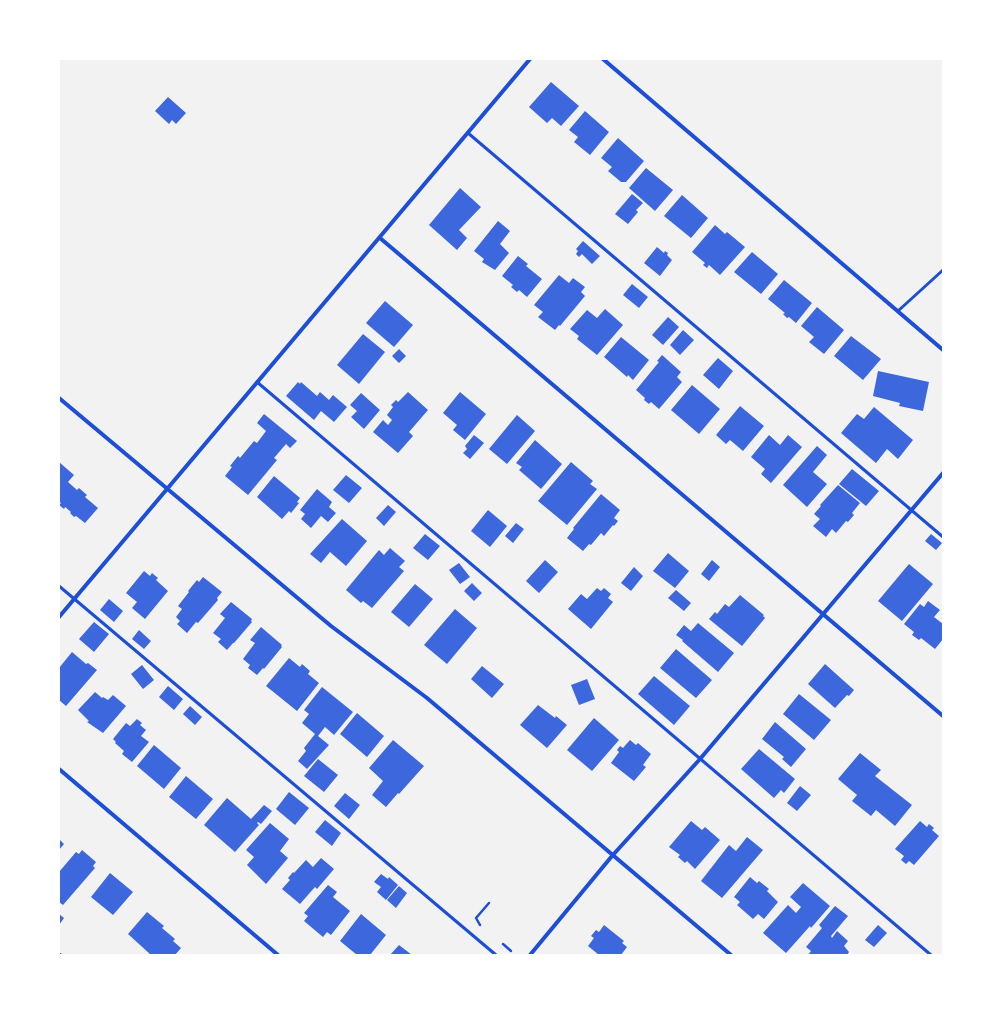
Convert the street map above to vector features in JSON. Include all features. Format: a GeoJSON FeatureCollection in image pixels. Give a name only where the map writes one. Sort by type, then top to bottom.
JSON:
{"type":"FeatureCollection","features":[{"type":"Feature","properties":{"kind":"street"},"geometry":{"type":"LineString","coordinates":[[59,617],[530,59]]}},
{"type":"Feature","properties":{"kind":"street"},"geometry":{"type":"LineString","coordinates":[[603,59],[943,350]]}},
{"type":"Feature","properties":{"kind":"street"},"geometry":{"type":"LineString","coordinates":[[380,238],[943,716]]}},
{"type":"Feature","properties":{"kind":"street"},"geometry":{"type":"LineString","coordinates":[[59,398],[331,626],[427,698],[612,856],[731,955]]}},
{"type":"Feature","properties":{"kind":"street"},"geometry":{"type":"LineString","coordinates":[[530,955],[612,856],[700,759],[943,473]]}},
{"type":"Feature","properties":{"kind":"street"},"geometry":{"type":"LineString","coordinates":[[59,769],[278,955]]}},
{"type":"Feature","properties":{"kind":"lane"},"geometry":{"type":"LineString","coordinates":[[468,133],[943,537]]}},
{"type":"Feature","properties":{"kind":"lane"},"geometry":{"type":"LineString","coordinates":[[898,311],[943,270]]}},
{"type":"Feature","properties":{"kind":"lane"},"geometry":{"type":"LineString","coordinates":[[257,382],[931,955]]}},
{"type":"Feature","properties":{"kind":"lane"},"geometry":{"type":"LineString","coordinates":[[59,586],[496,955]]}},
{"type":"Feature","properties":{"kind":"path"},"geometry":{"type":"LineString","coordinates":[[485,929],[476,918],[489,903]]}},
{"type":"Feature","properties":{"kind":"path"},"geometry":{"type":"LineString","coordinates":[[501,942],[511,951]]}},
{"type":"Feature","properties":{"kind":"building"},"geometry":{"type":"Polygon","coordinates":[[[551,82],[579,106],[561,126],[552,118],[547,123],[529,107],[551,82]]]}},
{"type":"Feature","properties":{"kind":"building"},"geometry":{"type":"Polygon","coordinates":[[[168,97],[186,113],[176,124],[172,120],[169,124],[155,111],[168,97]]]}},
{"type":"Feature","properties":{"kind":"building"},"geometry":{"type":"Polygon","coordinates":[[[585,111],[609,132],[590,155],[574,142],[578,137],[569,130],[585,111]]]}},
{"type":"Feature","properties":{"kind":"building"},"geometry":{"type":"Polygon","coordinates":[[[618,138],[644,161],[626,182],[621,182],[608,171],[612,167],[601,158],[618,138]]]}},
{"type":"Feature","properties":{"kind":"building"},"geometry":{"type":"Polygon","coordinates":[[[646,168],[673,190],[655,211],[629,188],[646,168]]]}},
{"type":"Feature","properties":{"kind":"building"},"geometry":{"type":"Polygon","coordinates":[[[460,188],[481,207],[459,230],[467,238],[457,250],[429,225],[460,188]]]}},
{"type":"Feature","properties":{"kind":"building"},"geometry":{"type":"Polygon","coordinates":[[[632,194],[643,203],[636,210],[638,212],[628,224],[615,214],[632,194]]]}},
{"type":"Feature","properties":{"kind":"building"},"geometry":{"type":"Polygon","coordinates":[[[682,195],[708,218],[691,238],[664,216],[682,195]]]}},
{"type":"Feature","properties":{"kind":"building"},"geometry":{"type":"Polygon","coordinates":[[[498,221],[510,231],[500,244],[509,253],[495,270],[482,262],[484,259],[474,251],[498,221]]]}},
{"type":"Feature","properties":{"kind":"building"},"geometry":{"type":"Polygon","coordinates":[[[715,225],[725,234],[727,232],[745,247],[720,275],[709,265],[707,268],[703,265],[705,263],[692,252],[715,225]]]}},
{"type":"Feature","properties":{"kind":"building"},"geometry":{"type":"Polygon","coordinates":[[[583,241],[600,256],[592,264],[582,254],[579,257],[576,254],[578,251],[576,249],[583,241]]]}},
{"type":"Feature","properties":{"kind":"building"},"geometry":{"type":"Polygon","coordinates":[[[657,247],[664,253],[665,251],[668,253],[667,255],[672,260],[660,276],[644,263],[657,247]]]}},
{"type":"Feature","properties":{"kind":"building"},"geometry":{"type":"Polygon","coordinates":[[[752,252],[778,274],[761,294],[734,272],[752,252]]]}},
{"type":"Feature","properties":{"kind":"building"},"geometry":{"type":"Polygon","coordinates":[[[518,256],[528,264],[526,266],[542,279],[527,297],[519,290],[517,292],[511,287],[513,285],[502,276],[518,256]]]}},
{"type":"Feature","properties":{"kind":"building"},"geometry":{"type":"Polygon","coordinates":[[[559,275],[569,283],[573,278],[585,287],[581,292],[585,296],[555,330],[538,317],[543,312],[534,305],[559,275]]]}},
{"type":"Feature","properties":{"kind":"building"},"geometry":{"type":"Polygon","coordinates":[[[784,280],[812,303],[796,323],[789,317],[787,318],[783,314],[785,313],[768,299],[784,280]]]}},
{"type":"Feature","properties":{"kind":"building"},"geometry":{"type":"Polygon","coordinates":[[[632,284],[648,297],[639,308],[623,295],[632,284]]]}},
{"type":"Feature","properties":{"kind":"building"},"geometry":{"type":"Polygon","coordinates":[[[385,301],[413,325],[394,347],[366,323],[385,301]]]}},
{"type":"Feature","properties":{"kind":"building"},"geometry":{"type":"Polygon","coordinates":[[[817,307],[844,330],[824,354],[809,342],[814,337],[801,326],[817,307]]]}},
{"type":"Feature","properties":{"kind":"building"},"geometry":{"type":"Polygon","coordinates":[[[605,309],[623,325],[597,355],[577,339],[579,336],[570,329],[587,310],[597,318],[605,309]]]}},
{"type":"Feature","properties":{"kind":"building"},"geometry":{"type":"Polygon","coordinates":[[[668,317],[679,327],[663,345],[652,335],[668,317]]]}},
{"type":"Feature","properties":{"kind":"building"},"geometry":{"type":"Polygon","coordinates":[[[683,330],[694,340],[680,355],[670,345],[683,330]]]}},
{"type":"Feature","properties":{"kind":"building"},"geometry":{"type":"Polygon","coordinates":[[[363,334],[385,352],[359,384],[337,365],[363,334]]]}},
{"type":"Feature","properties":{"kind":"building"},"geometry":{"type":"Polygon","coordinates":[[[851,336],[881,359],[863,380],[834,356],[851,336]]]}},
{"type":"Feature","properties":{"kind":"building"},"geometry":{"type":"Polygon","coordinates":[[[621,337],[649,360],[633,380],[628,375],[627,377],[604,357],[621,337]]]}},
{"type":"Feature","properties":{"kind":"building"},"geometry":{"type":"Polygon","coordinates":[[[399,349],[406,356],[399,363],[392,356],[399,349]]]}},
{"type":"Feature","properties":{"kind":"building"},"geometry":{"type":"Polygon","coordinates":[[[662,355],[681,372],[677,377],[682,382],[659,409],[651,402],[649,404],[644,400],[645,398],[636,390],[659,362],[657,361],[662,355]]]}},
{"type":"Feature","properties":{"kind":"building"},"geometry":{"type":"Polygon","coordinates":[[[718,358],[733,371],[719,389],[703,375],[718,358]]]}},
{"type":"Feature","properties":{"kind":"building"},"geometry":{"type":"Polygon","coordinates":[[[878,371],[929,382],[923,411],[899,406],[900,403],[873,396],[878,371]]]}},
{"type":"Feature","properties":{"kind":"building"},"geometry":{"type":"Polygon","coordinates":[[[298,382],[300,384],[301,382],[317,396],[320,392],[329,400],[333,395],[347,407],[334,422],[321,411],[314,420],[286,396],[298,382]]]}},
{"type":"Feature","properties":{"kind":"building"},"geometry":{"type":"Polygon","coordinates":[[[692,385],[720,409],[699,434],[671,410],[692,385]]]}},
{"type":"Feature","properties":{"kind":"building"},"geometry":{"type":"Polygon","coordinates":[[[408,392],[428,410],[409,432],[413,436],[398,453],[373,432],[383,420],[388,425],[392,420],[387,415],[393,407],[391,405],[396,400],[398,402],[408,392]]]}},
{"type":"Feature","properties":{"kind":"building"},"geometry":{"type":"Polygon","coordinates":[[[460,392],[486,414],[465,440],[453,430],[457,425],[443,413],[460,392]]]}},
{"type":"Feature","properties":{"kind":"building"},"geometry":{"type":"Polygon","coordinates":[[[361,393],[380,410],[364,429],[351,417],[357,411],[350,405],[361,393]]]}},
{"type":"Feature","properties":{"kind":"building"},"geometry":{"type":"Polygon","coordinates":[[[740,406],[764,426],[743,451],[730,440],[726,444],[716,435],[740,406]]]}},
{"type":"Feature","properties":{"kind":"building"},"geometry":{"type":"Polygon","coordinates":[[[874,407],[913,440],[898,459],[887,449],[876,463],[841,433],[857,414],[864,419],[874,407]]]}},
{"type":"Feature","properties":{"kind":"building"},"geometry":{"type":"Polygon","coordinates":[[[264,414],[297,441],[290,448],[286,444],[274,458],[277,460],[248,495],[225,476],[232,467],[230,466],[238,456],[240,458],[254,441],[257,443],[266,431],[257,423],[264,414]]]}},
{"type":"Feature","properties":{"kind":"building"},"geometry":{"type":"Polygon","coordinates":[[[517,415],[535,431],[507,464],[489,449],[517,415]]]}},
{"type":"Feature","properties":{"kind":"building"},"geometry":{"type":"Polygon","coordinates":[[[474,435],[484,443],[470,459],[463,453],[467,449],[465,446],[474,435]]]}},
{"type":"Feature","properties":{"kind":"building"},"geometry":{"type":"Polygon","coordinates":[[[769,435],[780,445],[788,435],[802,447],[771,483],[761,474],[765,469],[751,457],[769,435]]]}},
{"type":"Feature","properties":{"kind":"building"},"geometry":{"type":"Polygon","coordinates":[[[535,440],[562,464],[541,489],[519,470],[522,467],[516,463],[535,440]]]}},
{"type":"Feature","properties":{"kind":"building"},"geometry":{"type":"Polygon","coordinates":[[[817,446],[827,455],[813,472],[827,484],[807,507],[783,485],[817,446]]]}},
{"type":"Feature","properties":{"kind":"building"},"geometry":{"type":"Polygon","coordinates":[[[59,462],[74,475],[68,482],[77,490],[79,488],[87,495],[85,497],[98,508],[85,523],[76,516],[74,517],[65,507],[64,509],[59,505],[61,503],[59,502],[59,462]]]}},
{"type":"Feature","properties":{"kind":"building"},"geometry":{"type":"Polygon","coordinates":[[[571,462],[593,481],[590,484],[597,489],[567,525],[538,501],[571,462]]]}},
{"type":"Feature","properties":{"kind":"building"},"geometry":{"type":"Polygon","coordinates":[[[852,469],[879,491],[866,506],[839,484],[852,469]]]}},
{"type":"Feature","properties":{"kind":"building"},"geometry":{"type":"Polygon","coordinates":[[[346,475],[362,488],[349,503],[333,490],[346,475]]]}},
{"type":"Feature","properties":{"kind":"building"},"geometry":{"type":"Polygon","coordinates":[[[274,476],[300,498],[297,502],[299,503],[291,513],[289,511],[282,519],[257,497],[274,476]]]}},
{"type":"Feature","properties":{"kind":"building"},"geometry":{"type":"Polygon","coordinates":[[[838,485],[860,503],[852,513],[854,515],[848,522],[846,521],[836,533],[832,529],[826,537],[813,526],[820,519],[814,514],[838,485]]]}},
{"type":"Feature","properties":{"kind":"building"},"geometry":{"type":"Polygon","coordinates":[[[317,489],[332,502],[329,507],[336,513],[328,522],[321,516],[311,528],[301,519],[305,514],[300,510],[317,489]]]}},
{"type":"Feature","properties":{"kind":"building"},"geometry":{"type":"Polygon","coordinates":[[[601,494],[620,510],[614,518],[618,521],[604,536],[601,533],[591,545],[589,544],[583,551],[567,538],[574,529],[573,528],[601,494]]]}},
{"type":"Feature","properties":{"kind":"building"},"geometry":{"type":"Polygon","coordinates":[[[388,505],[396,512],[384,526],[376,518],[388,505]]]}},
{"type":"Feature","properties":{"kind":"building"},"geometry":{"type":"Polygon","coordinates":[[[488,510],[507,526],[490,547],[471,531],[488,510]]]}},
{"type":"Feature","properties":{"kind":"building"},"geometry":{"type":"Polygon","coordinates":[[[342,519],[367,541],[346,566],[330,552],[321,563],[310,554],[342,519]]]}},
{"type":"Feature","properties":{"kind":"building"},"geometry":{"type":"Polygon","coordinates":[[[516,523],[524,529],[513,543],[505,536],[516,523]]]}},
{"type":"Feature","properties":{"kind":"building"},"geometry":{"type":"Polygon","coordinates":[[[425,534],[440,546],[428,560],[413,548],[425,534]]]}},
{"type":"Feature","properties":{"kind":"building"},"geometry":{"type":"Polygon","coordinates":[[[931,534],[942,543],[936,550],[925,541],[931,534]]]}},
{"type":"Feature","properties":{"kind":"building"},"geometry":{"type":"Polygon","coordinates":[[[390,548],[405,561],[399,567],[404,571],[372,608],[363,601],[361,603],[346,590],[379,550],[384,555],[390,548]]]}},
{"type":"Feature","properties":{"kind":"building"},"geometry":{"type":"Polygon","coordinates":[[[668,553],[689,571],[675,588],[653,571],[668,553]]]}},
{"type":"Feature","properties":{"kind":"building"},"geometry":{"type":"Polygon","coordinates":[[[545,560],[558,572],[539,593],[526,581],[545,560]]]}},
{"type":"Feature","properties":{"kind":"building"},"geometry":{"type":"Polygon","coordinates":[[[712,560],[720,567],[709,581],[701,574],[712,560]]]}},
{"type":"Feature","properties":{"kind":"building"},"geometry":{"type":"Polygon","coordinates":[[[459,563],[470,577],[460,584],[449,570],[459,563]]]}},
{"type":"Feature","properties":{"kind":"building"},"geometry":{"type":"Polygon","coordinates":[[[909,564],[933,584],[902,621],[878,601],[909,564]]]}},
{"type":"Feature","properties":{"kind":"building"},"geometry":{"type":"Polygon","coordinates":[[[634,567],[643,576],[631,591],[621,583],[634,567]]]}},
{"type":"Feature","properties":{"kind":"building"},"geometry":{"type":"Polygon","coordinates":[[[144,571],[150,576],[152,573],[158,578],[156,580],[168,591],[145,619],[132,608],[137,602],[126,593],[144,571]]]}},
{"type":"Feature","properties":{"kind":"building"},"geometry":{"type":"Polygon","coordinates":[[[203,577],[222,592],[217,598],[218,600],[187,633],[177,624],[180,621],[176,617],[182,609],[178,606],[197,580],[199,582],[203,577]]]}},
{"type":"Feature","properties":{"kind":"building"},"geometry":{"type":"Polygon","coordinates":[[[472,583],[482,593],[474,601],[464,591],[472,583]]]}},
{"type":"Feature","properties":{"kind":"building"},"geometry":{"type":"Polygon","coordinates":[[[415,584],[433,599],[409,627],[391,612],[415,584]]]}},
{"type":"Feature","properties":{"kind":"building"},"geometry":{"type":"Polygon","coordinates":[[[597,588],[601,591],[604,588],[611,594],[608,598],[613,602],[591,629],[568,609],[581,594],[587,599],[597,588]]]}},
{"type":"Feature","properties":{"kind":"building"},"geometry":{"type":"Polygon","coordinates":[[[676,590],[691,603],[684,611],[668,598],[676,590]]]}},
{"type":"Feature","properties":{"kind":"building"},"geometry":{"type":"Polygon","coordinates":[[[740,595],[764,615],[763,616],[765,618],[742,646],[709,619],[715,612],[717,614],[725,604],[729,607],[740,595]]]}},
{"type":"Feature","properties":{"kind":"building"},"geometry":{"type":"Polygon","coordinates":[[[109,599],[123,611],[114,622],[100,610],[109,599]]]}},
{"type":"Feature","properties":{"kind":"building"},"geometry":{"type":"Polygon","coordinates":[[[928,601],[940,610],[934,617],[943,624],[943,639],[935,649],[921,638],[919,640],[912,635],[914,632],[904,624],[920,604],[924,607],[928,601]]]}},
{"type":"Feature","properties":{"kind":"building"},"geometry":{"type":"Polygon","coordinates":[[[231,602],[252,619],[252,622],[227,650],[218,642],[221,639],[213,633],[225,618],[220,614],[231,602]]]}},
{"type":"Feature","properties":{"kind":"building"},"geometry":{"type":"Polygon","coordinates":[[[455,609],[477,628],[447,664],[424,645],[455,609]]]}},
{"type":"Feature","properties":{"kind":"building"},"geometry":{"type":"Polygon","coordinates":[[[94,622],[109,634],[94,652],[79,639],[94,622]]]}},
{"type":"Feature","properties":{"kind":"building"},"geometry":{"type":"Polygon","coordinates":[[[698,623],[734,653],[718,672],[676,635],[684,625],[691,631],[698,623]]]}},
{"type":"Feature","properties":{"kind":"building"},"geometry":{"type":"Polygon","coordinates":[[[261,627],[282,645],[282,647],[264,669],[263,668],[257,675],[248,668],[250,665],[243,659],[255,643],[250,640],[261,627]]]}},
{"type":"Feature","properties":{"kind":"building"},"geometry":{"type":"Polygon","coordinates":[[[139,630],[151,641],[144,649],[132,639],[139,630]]]}},
{"type":"Feature","properties":{"kind":"building"},"geometry":{"type":"Polygon","coordinates":[[[676,649],[712,680],[696,698],[660,668],[676,649]]]}},
{"type":"Feature","properties":{"kind":"building"},"geometry":{"type":"Polygon","coordinates":[[[72,652],[86,664],[88,663],[97,670],[66,706],[59,700],[59,668],[72,652]]]}},
{"type":"Feature","properties":{"kind":"building"},"geometry":{"type":"Polygon","coordinates":[[[289,658],[300,667],[302,664],[310,671],[308,674],[319,683],[297,711],[266,686],[289,658]]]}},
{"type":"Feature","properties":{"kind":"building"},"geometry":{"type":"Polygon","coordinates":[[[825,664],[854,690],[835,708],[808,684],[825,664]]]}},
{"type":"Feature","properties":{"kind":"building"},"geometry":{"type":"Polygon","coordinates":[[[142,665],[154,680],[143,689],[131,674],[142,665]]]}},
{"type":"Feature","properties":{"kind":"building"},"geometry":{"type":"Polygon","coordinates":[[[482,666],[504,684],[492,698],[471,679],[482,666]]]}},
{"type":"Feature","properties":{"kind":"building"},"geometry":{"type":"Polygon","coordinates":[[[654,676],[690,706],[674,725],[638,694],[654,676]]]}},
{"type":"Feature","properties":{"kind":"building"},"geometry":{"type":"Polygon","coordinates":[[[587,679],[595,699],[579,705],[571,685],[587,679]]]}},
{"type":"Feature","properties":{"kind":"building"},"geometry":{"type":"Polygon","coordinates":[[[168,686],[183,699],[174,710],[159,697],[168,686]]]}},
{"type":"Feature","properties":{"kind":"building"},"geometry":{"type":"Polygon","coordinates":[[[322,687],[353,712],[334,735],[325,727],[318,736],[329,745],[307,769],[298,761],[306,751],[304,748],[315,734],[302,723],[309,714],[304,710],[322,687]]]}},
{"type":"Feature","properties":{"kind":"building"},"geometry":{"type":"Polygon","coordinates":[[[95,692],[102,698],[103,697],[108,700],[113,695],[126,706],[103,733],[87,722],[89,721],[78,710],[95,692]]]}},
{"type":"Feature","properties":{"kind":"building"},"geometry":{"type":"Polygon","coordinates":[[[799,694],[831,720],[814,740],[783,714],[799,694]]]}},
{"type":"Feature","properties":{"kind":"building"},"geometry":{"type":"Polygon","coordinates":[[[538,705],[567,725],[547,748],[520,725],[538,705]]]}},
{"type":"Feature","properties":{"kind":"building"},"geometry":{"type":"Polygon","coordinates":[[[190,706],[202,717],[195,725],[183,714],[190,706]]]}},
{"type":"Feature","properties":{"kind":"building"},"geometry":{"type":"Polygon","coordinates":[[[357,713],[384,736],[367,757],[340,734],[357,713]]]}},
{"type":"Feature","properties":{"kind":"building"},"geometry":{"type":"Polygon","coordinates":[[[594,718],[619,740],[592,771],[567,750],[594,718]]]}},
{"type":"Feature","properties":{"kind":"building"},"geometry":{"type":"Polygon","coordinates":[[[137,719],[142,723],[140,725],[146,730],[141,736],[149,742],[132,762],[122,754],[124,751],[115,743],[116,742],[113,739],[126,723],[130,726],[137,719]]]}},
{"type":"Feature","properties":{"kind":"building"},"geometry":{"type":"Polygon","coordinates":[[[775,722],[806,749],[791,767],[782,759],[784,757],[762,739],[775,722]]]}},
{"type":"Feature","properties":{"kind":"building"},"geometry":{"type":"Polygon","coordinates":[[[393,740],[424,766],[386,807],[372,795],[383,781],[369,768],[393,740]]]}},
{"type":"Feature","properties":{"kind":"building"},"geometry":{"type":"Polygon","coordinates":[[[630,740],[636,745],[638,743],[651,754],[643,765],[646,767],[634,781],[611,763],[619,752],[617,750],[620,746],[623,748],[630,740]]]}},
{"type":"Feature","properties":{"kind":"building"},"geometry":{"type":"Polygon","coordinates":[[[154,745],[181,768],[164,789],[137,766],[154,745]]]}},
{"type":"Feature","properties":{"kind":"building"},"geometry":{"type":"Polygon","coordinates":[[[759,749],[795,779],[784,793],[781,790],[774,798],[741,769],[759,749]]]}},
{"type":"Feature","properties":{"kind":"building"},"geometry":{"type":"Polygon","coordinates":[[[860,753],[881,770],[875,776],[912,805],[895,826],[876,810],[871,816],[852,801],[857,795],[838,779],[860,753]]]}},
{"type":"Feature","properties":{"kind":"building"},"geometry":{"type":"Polygon","coordinates":[[[318,759],[338,775],[324,792],[304,776],[318,759]]]}},
{"type":"Feature","properties":{"kind":"building"},"geometry":{"type":"Polygon","coordinates":[[[186,776],[213,799],[196,819],[169,797],[186,776]]]}},
{"type":"Feature","properties":{"kind":"building"},"geometry":{"type":"Polygon","coordinates":[[[800,786],[811,795],[797,811],[787,803],[800,786]]]}},
{"type":"Feature","properties":{"kind":"building"},"geometry":{"type":"Polygon","coordinates":[[[289,792],[309,808],[295,825],[276,809],[289,792]]]}},
{"type":"Feature","properties":{"kind":"building"},"geometry":{"type":"Polygon","coordinates":[[[345,793],[360,805],[349,819],[334,806],[345,793]]]}},
{"type":"Feature","properties":{"kind":"building"},"geometry":{"type":"Polygon","coordinates":[[[227,798],[251,819],[264,805],[272,811],[261,824],[258,822],[257,823],[259,825],[235,852],[204,825],[227,798]]]}},
{"type":"Feature","properties":{"kind":"building"},"geometry":{"type":"Polygon","coordinates":[[[325,820],[341,833],[332,846],[315,832],[325,820]]]}},
{"type":"Feature","properties":{"kind":"building"},"geometry":{"type":"Polygon","coordinates":[[[691,821],[702,830],[705,827],[720,840],[695,869],[687,861],[685,863],[678,857],[680,855],[669,847],[691,821]]]}},
{"type":"Feature","properties":{"kind":"building"},"geometry":{"type":"Polygon","coordinates":[[[920,821],[927,827],[929,824],[934,828],[932,830],[939,836],[914,865],[909,861],[906,864],[901,860],[904,856],[895,849],[920,821]]]}},
{"type":"Feature","properties":{"kind":"building"},"geometry":{"type":"Polygon","coordinates":[[[270,823],[289,839],[280,851],[288,858],[266,884],[247,865],[254,857],[246,850],[270,823]]]}},
{"type":"Feature","properties":{"kind":"building"},"geometry":{"type":"Polygon","coordinates":[[[747,837],[763,850],[722,898],[701,881],[729,845],[736,851],[747,837]]]}},
{"type":"Feature","properties":{"kind":"building"},"geometry":{"type":"Polygon","coordinates":[[[59,839],[64,844],[59,850],[59,839]]]}},
{"type":"Feature","properties":{"kind":"building"},"geometry":{"type":"Polygon","coordinates":[[[82,850],[96,862],[93,866],[95,868],[63,905],[59,902],[59,872],[76,852],[79,854],[82,850]]]}},
{"type":"Feature","properties":{"kind":"building"},"geometry":{"type":"Polygon","coordinates":[[[321,858],[334,869],[317,889],[315,887],[300,904],[282,889],[290,880],[288,878],[306,860],[313,867],[321,858]]]}},
{"type":"Feature","properties":{"kind":"building"},"geometry":{"type":"Polygon","coordinates":[[[110,873],[133,892],[113,915],[91,897],[110,873]]]}},
{"type":"Feature","properties":{"kind":"building"},"geometry":{"type":"Polygon","coordinates":[[[381,874],[388,879],[389,877],[398,885],[386,900],[377,892],[381,887],[374,882],[381,874]]]}},
{"type":"Feature","properties":{"kind":"building"},"geometry":{"type":"Polygon","coordinates":[[[750,877],[757,883],[759,881],[769,889],[767,891],[778,902],[764,919],[758,914],[753,919],[737,905],[740,902],[734,897],[750,877]]]}},
{"type":"Feature","properties":{"kind":"building"},"geometry":{"type":"Polygon","coordinates":[[[803,883],[830,906],[786,953],[763,933],[788,905],[796,913],[801,907],[790,897],[803,883]]]}},
{"type":"Feature","properties":{"kind":"building"},"geometry":{"type":"Polygon","coordinates":[[[328,885],[337,892],[333,897],[350,911],[331,935],[327,932],[323,937],[304,921],[308,916],[304,913],[328,885]]]}},
{"type":"Feature","properties":{"kind":"building"},"geometry":{"type":"Polygon","coordinates":[[[399,886],[407,893],[396,908],[387,900],[399,886]]]}},
{"type":"Feature","properties":{"kind":"building"},"geometry":{"type":"Polygon","coordinates":[[[835,906],[848,916],[831,936],[832,938],[837,931],[848,941],[844,946],[849,952],[847,955],[808,955],[811,951],[806,947],[822,928],[819,925],[835,906]]]}},
{"type":"Feature","properties":{"kind":"building"},"geometry":{"type":"Polygon","coordinates":[[[147,912],[164,926],[162,928],[175,939],[173,941],[181,948],[175,955],[151,955],[128,934],[147,912]]]}},
{"type":"Feature","properties":{"kind":"building"},"geometry":{"type":"Polygon","coordinates":[[[59,914],[64,918],[59,925],[59,914]]]}},
{"type":"Feature","properties":{"kind":"building"},"geometry":{"type":"Polygon","coordinates":[[[361,914],[386,935],[370,955],[357,955],[340,941],[361,914]]]}},
{"type":"Feature","properties":{"kind":"building"},"geometry":{"type":"Polygon","coordinates":[[[604,925],[624,941],[622,943],[627,947],[621,955],[599,955],[588,946],[594,938],[591,936],[596,930],[599,932],[604,925]]]}},
{"type":"Feature","properties":{"kind":"building"},"geometry":{"type":"Polygon","coordinates":[[[878,925],[887,933],[874,947],[865,940],[878,925]]]}},
{"type":"Feature","properties":{"kind":"building"},"geometry":{"type":"Polygon","coordinates":[[[399,945],[412,955],[390,955],[399,945]]]}}]}
